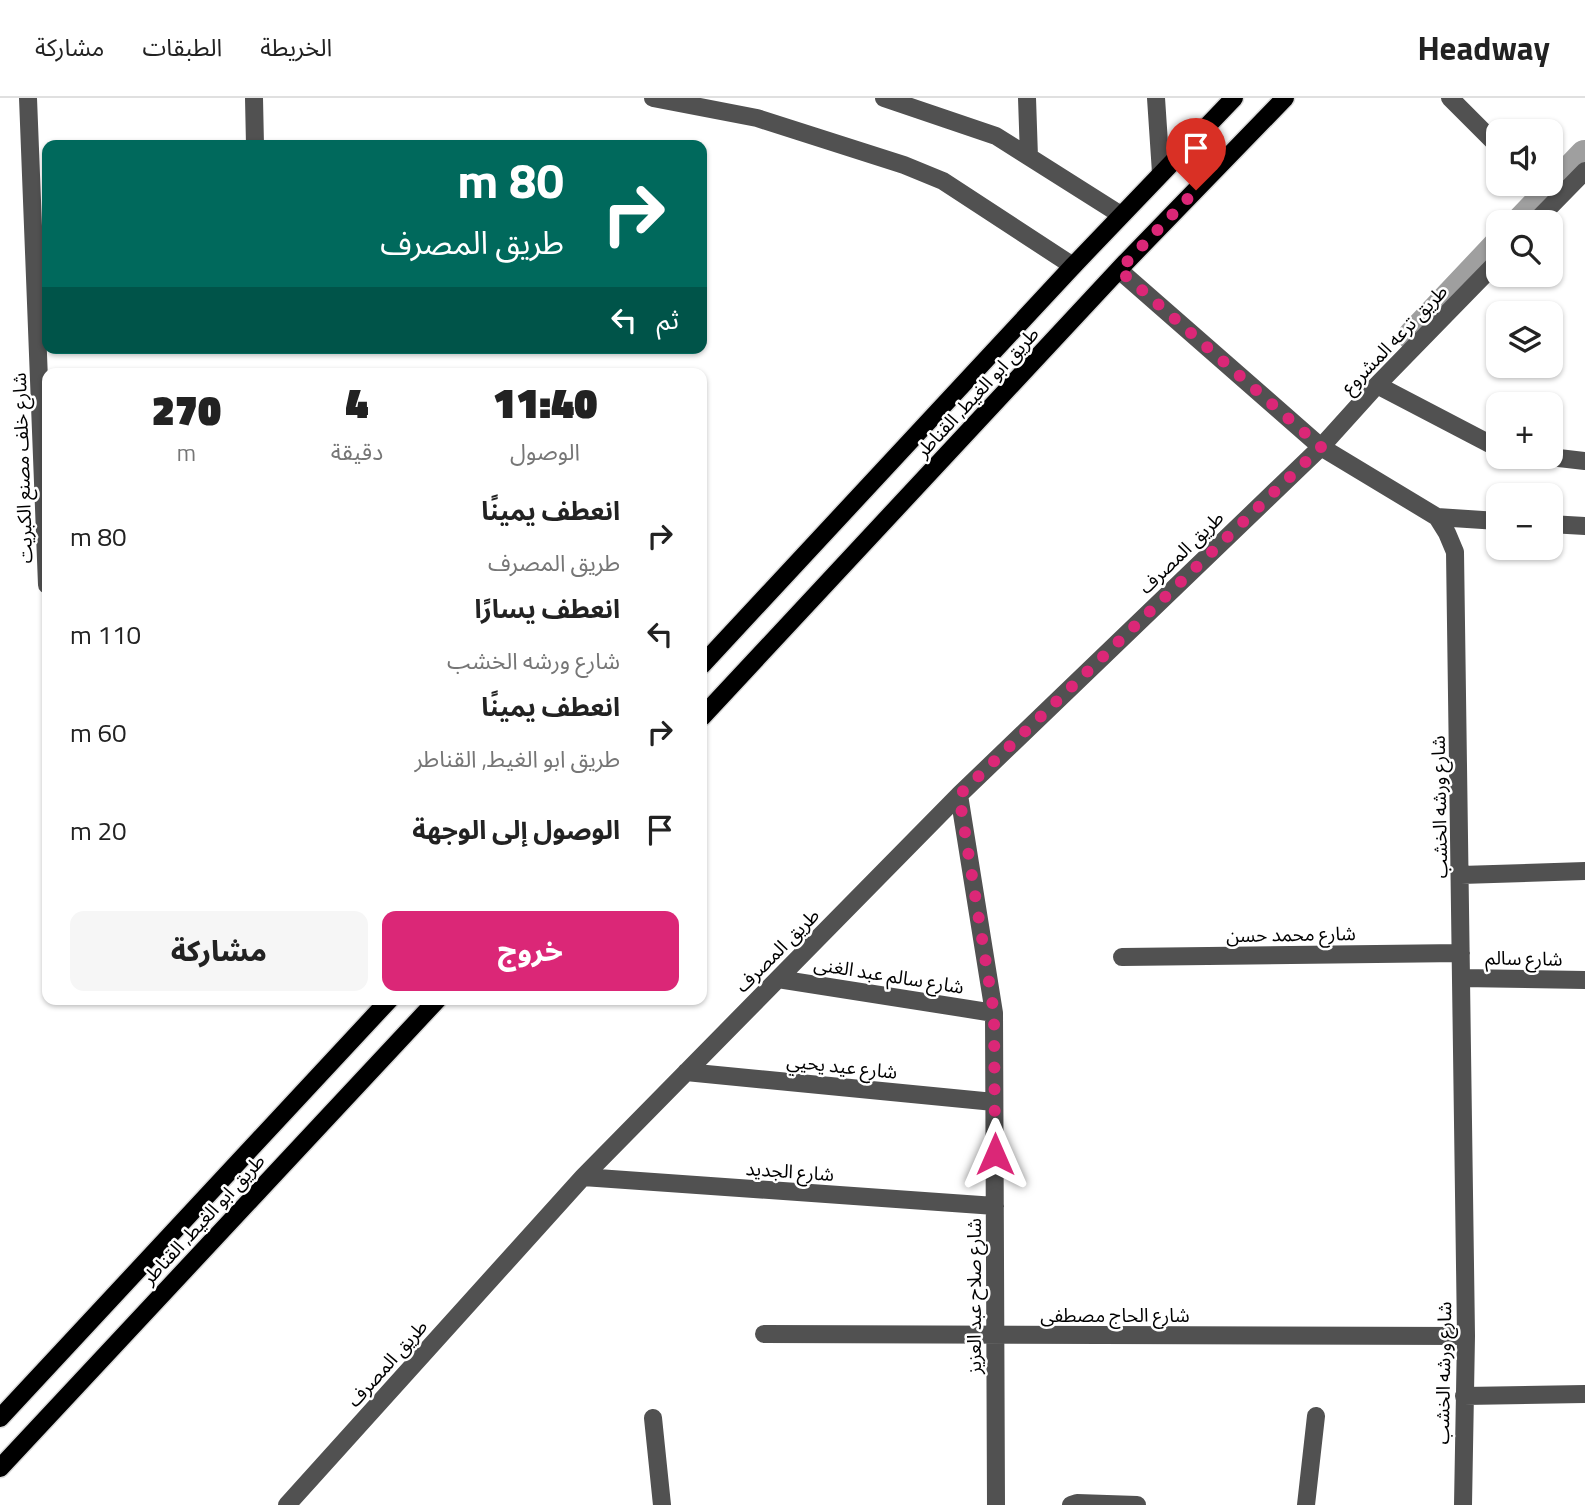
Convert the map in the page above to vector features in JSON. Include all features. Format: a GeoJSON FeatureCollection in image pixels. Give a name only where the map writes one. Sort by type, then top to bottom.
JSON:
{"type":"FeatureCollection","features":[{"type":"Feature","properties":{"kind":"main road","name":"طريق ابو الغيط, القناطر"},"geometry":{"type":"LineString","coordinates":[[707,660],[1073,266],[1234,98]]}},
{"type":"Feature","properties":{"kind":"main road","name":"طريق ابو الغيط, القناطر"},"geometry":{"type":"LineString","coordinates":[[707,712],[1119,270],[1285,98]]}},
{"type":"Feature","properties":{"kind":"main road","name":"طريق ابو الغيط, القناطر"},"geometry":{"type":"LineString","coordinates":[[0,1418],[384,1005]]}},
{"type":"Feature","properties":{"kind":"main road","name":"طريق ابو الغيط, القناطر"},"geometry":{"type":"LineString","coordinates":[[0,1468],[432,1005]]}},
{"type":"Feature","properties":{"kind":"street","name":"شارع خلف مصنع الكبريت"},"geometry":{"type":"LineString","coordinates":[[28,98],[42,457]]}},
{"type":"Feature","properties":{"kind":"street"},"geometry":{"type":"LineString","coordinates":[[254,98],[256,140]]}},
{"type":"Feature","properties":{"kind":"street"},"geometry":{"type":"LineString","coordinates":[[653,98],[757,118],[904,165],[943,181],[1073,266]]}},
{"type":"Feature","properties":{"kind":"street"},"geometry":{"type":"LineString","coordinates":[[884,98],[996,136],[1121,215]]}},
{"type":"Feature","properties":{"kind":"street"},"geometry":{"type":"LineString","coordinates":[[1027,98],[1030,157]]}},
{"type":"Feature","properties":{"kind":"street"},"geometry":{"type":"LineString","coordinates":[[1156,98],[1161,173]]}},
{"type":"Feature","properties":{"kind":"street"},"geometry":{"type":"LineString","coordinates":[[1450,98],[1486,134]]}},
{"type":"Feature","properties":{"kind":"street"},"geometry":{"type":"LineString","coordinates":[[1547,210],[1585,171]]}},
{"type":"Feature","properties":{"kind":"street"},"geometry":{"type":"LineString","coordinates":[[1119,270],[1321,447],[1437,517],[1486,520]]}},
{"type":"Feature","properties":{"kind":"street","name":"طريق ترعه المشروع"},"geometry":{"type":"LineString","coordinates":[[1321,447],[1486,273]]}},
{"type":"Feature","properties":{"kind":"street"},"geometry":{"type":"LineString","coordinates":[[1377,385],[1486,442]]}},
{"type":"Feature","properties":{"kind":"street","name":"طريق المصرف"},"geometry":{"type":"LineString","coordinates":[[287,1505],[583,1177],[959,795],[1321,447]]}},
{"type":"Feature","properties":{"kind":"street"},"geometry":{"type":"LineString","coordinates":[[1563,458],[1585,461]]}},
{"type":"Feature","properties":{"kind":"street","name":"شارع ورشه الخشب"},"geometry":{"type":"LineString","coordinates":[[1437,517],[1455,552],[1457,577],[1466,1336],[1463,1505]]}},
{"type":"Feature","properties":{"kind":"street"},"geometry":{"type":"LineString","coordinates":[[1563,525],[1585,526]]}},
{"type":"Feature","properties":{"kind":"street","name":"شارع صلاح عبد العزيز"},"geometry":{"type":"LineString","coordinates":[[959,795],[994,1013],[996,1505]]}},
{"type":"Feature","properties":{"kind":"street"},"geometry":{"type":"LineString","coordinates":[[1461,875],[1585,871]]}},
{"type":"Feature","properties":{"kind":"street","name":"شارع محمد حسن"},"geometry":{"type":"LineString","coordinates":[[1122,957],[1461,953]]}},
{"type":"Feature","properties":{"kind":"street","name":"شارع سالم"},"geometry":{"type":"LineString","coordinates":[[1462,978],[1585,980]]}},
{"type":"Feature","properties":{"kind":"street","name":"شارع سالم عبد الغنى"},"geometry":{"type":"LineString","coordinates":[[778,979],[994,1013]]}},
{"type":"Feature","properties":{"kind":"street","name":"شارع عيد يحيي"},"geometry":{"type":"LineString","coordinates":[[686,1072],[994,1102]]}},
{"type":"Feature","properties":{"kind":"street","name":"شارع الجديد"},"geometry":{"type":"LineString","coordinates":[[583,1177],[995,1206]]}},
{"type":"Feature","properties":{"kind":"street","name":"شارع الحاج مصطفى"},"geometry":{"type":"LineString","coordinates":[[764,1334],[1466,1336]]}},
{"type":"Feature","properties":{"kind":"street"},"geometry":{"type":"LineString","coordinates":[[1464,1396],[1585,1394]]}},
{"type":"Feature","properties":{"kind":"street"},"geometry":{"type":"LineString","coordinates":[[1306,1505],[1316,1416]]}},
{"type":"Feature","properties":{"kind":"street"},"geometry":{"type":"LineString","coordinates":[[653,1418],[662,1505]]}},
{"type":"Feature","properties":{"kind":"street"},"geometry":{"type":"LineString","coordinates":[[1071,1505],[1137,1505]]}},
{"type":"Feature","properties":{"kind":"waterway"},"geometry":{"type":"LineString","coordinates":[[1533,210],[1585,156]]}},
{"type":"Feature","properties":{"kind":"waterway"},"geometry":{"type":"LineString","coordinates":[[1414,336],[1486,260]]}},
{"type":"Feature","properties":{"kind":"route"},"geometry":{"type":"LineString","coordinates":[[995,1154],[994,1013],[959,795],[1321,447],[1119,270],[1196,190]]}}]}
